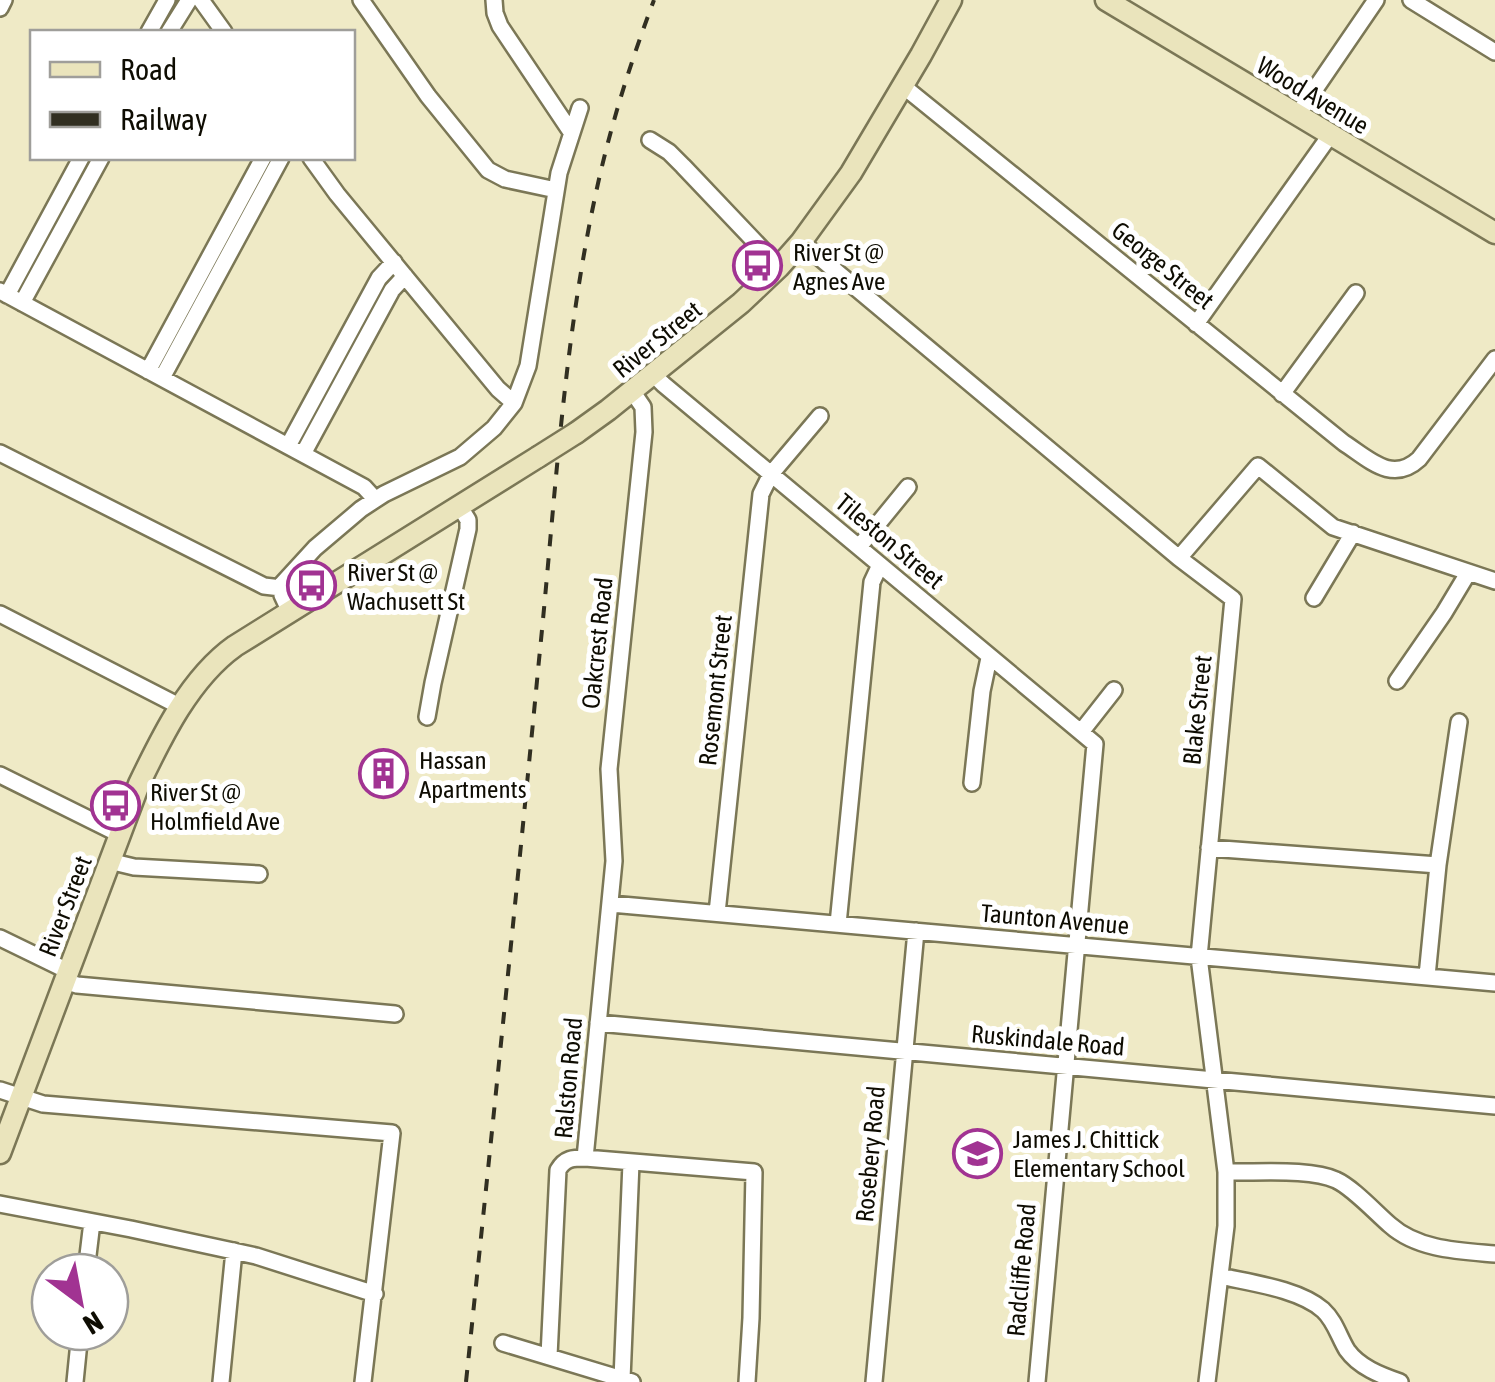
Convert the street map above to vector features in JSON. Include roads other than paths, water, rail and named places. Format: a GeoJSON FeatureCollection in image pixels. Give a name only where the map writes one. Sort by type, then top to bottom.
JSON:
{"type":"FeatureCollection","features":[{"type":"Feature","properties":{"kind":"main road","name":"River Street"},"geometry":{"type":"LineString","coordinates":[[0,1152],[10,1094],[66,976],[148,765],[210,668],[226,653],[576,432],[741,303],[779,268],[843,184],[951,0]]}},
{"type":"Feature","properties":{"kind":"main road","name":"Wood Avenue"},"geometry":{"type":"LineString","coordinates":[[1106,0],[1495,233]]}},
{"type":"Feature","properties":{"kind":"street"},"geometry":{"type":"LineString","coordinates":[[0,8],[4,0]]}},
{"type":"Feature","properties":{"kind":"street"},"geometry":{"type":"LineString","coordinates":[[150,30],[167,0]]}},
{"type":"Feature","properties":{"kind":"street"},"geometry":{"type":"LineString","coordinates":[[169,30],[189,0]]}},
{"type":"Feature","properties":{"kind":"street"},"geometry":{"type":"LineString","coordinates":[[200,0],[222,30]]}},
{"type":"Feature","properties":{"kind":"street"},"geometry":{"type":"LineString","coordinates":[[361,0],[428,96],[488,170],[505,179],[556,190]]}},
{"type":"Feature","properties":{"kind":"street"},"geometry":{"type":"LineString","coordinates":[[290,612],[281,588],[287,576],[375,500],[468,451],[502,420],[514,403],[528,366],[556,190],[576,120],[500,26],[495,0]]}},
{"type":"Feature","properties":{"kind":"street"},"geometry":{"type":"LineString","coordinates":[[1298,114],[1376,0]]}},
{"type":"Feature","properties":{"kind":"street"},"geometry":{"type":"LineString","coordinates":[[1410,0],[1495,52]]}},
{"type":"Feature","properties":{"kind":"street","name":"George Street"},"geometry":{"type":"LineString","coordinates":[[903,86],[1282,394],[1381,467],[1399,472],[1409,468],[1495,359]]}},
{"type":"Feature","properties":{"kind":"street"},"geometry":{"type":"LineString","coordinates":[[1196,324],[1331,134]]}},
{"type":"Feature","properties":{"kind":"street"},"geometry":{"type":"LineString","coordinates":[[650,140],[669,152],[779,268]]}},
{"type":"Feature","properties":{"kind":"street"},"geometry":{"type":"LineString","coordinates":[[10,297],[81,160]]}},
{"type":"Feature","properties":{"kind":"street"},"geometry":{"type":"LineString","coordinates":[[10,297],[100,160]]}},
{"type":"Feature","properties":{"kind":"street"},"geometry":{"type":"LineString","coordinates":[[155,375],[262,160]]}},
{"type":"Feature","properties":{"kind":"street"},"geometry":{"type":"LineString","coordinates":[[155,375],[280,160]]}},
{"type":"Feature","properties":{"kind":"street"},"geometry":{"type":"LineString","coordinates":[[312,160],[498,389],[514,403]]}},
{"type":"Feature","properties":{"kind":"street","name":"Blake Street"},"geometry":{"type":"LineString","coordinates":[[801,242],[1233,599],[1199,957],[1226,1172],[1226,1226],[1207,1382]]}},
{"type":"Feature","properties":{"kind":"street"},"geometry":{"type":"LineString","coordinates":[[296,450],[379,278],[394,262]]}},
{"type":"Feature","properties":{"kind":"street"},"geometry":{"type":"LineString","coordinates":[[296,450],[392,290],[405,276]]}},
{"type":"Feature","properties":{"kind":"street"},"geometry":{"type":"LineString","coordinates":[[1282,394],[1356,293]]}},
{"type":"Feature","properties":{"kind":"street"},"geometry":{"type":"LineString","coordinates":[[10,297],[364,487],[375,500]]}},
{"type":"Feature","properties":{"kind":"street","name":"Tileston Street"},"geometry":{"type":"LineString","coordinates":[[654,374],[1095,744]]}},
{"type":"Feature","properties":{"kind":"street","name":"Oakcrest Road"},"geometry":{"type":"LineString","coordinates":[[611,904],[614,840],[609,770],[644,432],[643,407],[632,391]]}},
{"type":"Feature","properties":{"kind":"street"},"geometry":{"type":"LineString","coordinates":[[771,474],[820,416]]}},
{"type":"Feature","properties":{"kind":"street"},"geometry":{"type":"LineString","coordinates":[[0,453],[264,586],[281,588]]}},
{"type":"Feature","properties":{"kind":"street"},"geometry":{"type":"LineString","coordinates":[[1179,558],[1258,466],[1333,527],[1495,581]]}},
{"type":"Feature","properties":{"kind":"street","name":"Rosemont Street"},"geometry":{"type":"LineString","coordinates":[[717,913],[760,501],[771,474]]}},
{"type":"Feature","properties":{"kind":"street"},"geometry":{"type":"LineString","coordinates":[[859,548],[908,487]]}},
{"type":"Feature","properties":{"kind":"street"},"geometry":{"type":"LineString","coordinates":[[428,717],[468,529],[460,506]]}},
{"type":"Feature","properties":{"kind":"street"},"geometry":{"type":"LineString","coordinates":[[1314,598],[1353,533]]}},
{"type":"Feature","properties":{"kind":"street"},"geometry":{"type":"LineString","coordinates":[[838,924],[872,582],[880,566]]}},
{"type":"Feature","properties":{"kind":"street"},"geometry":{"type":"LineString","coordinates":[[1398,681],[1468,573]]}},
{"type":"Feature","properties":{"kind":"street"},"geometry":{"type":"LineString","coordinates":[[0,614],[181,708]]}},
{"type":"Feature","properties":{"kind":"street"},"geometry":{"type":"LineString","coordinates":[[972,783],[989,658]]}},
{"type":"Feature","properties":{"kind":"street"},"geometry":{"type":"LineString","coordinates":[[1081,732],[1114,690]]}},
{"type":"Feature","properties":{"kind":"street"},"geometry":{"type":"LineString","coordinates":[[1427,976],[1459,722]]}},
{"type":"Feature","properties":{"kind":"street","name":"Radcliffe Road"},"geometry":{"type":"LineString","coordinates":[[1037,1382],[1095,744]]}},
{"type":"Feature","properties":{"kind":"street"},"geometry":{"type":"LineString","coordinates":[[0,775],[120,834]]}},
{"type":"Feature","properties":{"kind":"street"},"geometry":{"type":"LineString","coordinates":[[1209,848],[1438,866]]}},
{"type":"Feature","properties":{"kind":"street"},"geometry":{"type":"LineString","coordinates":[[109,861],[259,874]]}},
{"type":"Feature","properties":{"kind":"street","name":"Taunton Avenue"},"geometry":{"type":"LineString","coordinates":[[611,904],[1495,983]]}},
{"type":"Feature","properties":{"kind":"street","name":"Ralston Road"},"geometry":{"type":"LineString","coordinates":[[549,1356],[558,1170],[567,1159],[585,1158],[611,904]]}},
{"type":"Feature","properties":{"kind":"street","name":"Rosebery Road"},"geometry":{"type":"LineString","coordinates":[[874,1382],[916,930]]}},
{"type":"Feature","properties":{"kind":"street"},"geometry":{"type":"LineString","coordinates":[[0,938],[77,984],[394,1014]]}},
{"type":"Feature","properties":{"kind":"street","name":"Ruskindale Road"},"geometry":{"type":"LineString","coordinates":[[598,1023],[1495,1106]]}},
{"type":"Feature","properties":{"kind":"street"},"geometry":{"type":"LineString","coordinates":[[10,1094],[43,1104],[392,1133],[364,1382]]}},
{"type":"Feature","properties":{"kind":"street"},"geometry":{"type":"LineString","coordinates":[[585,1158],[754,1172],[747,1382]]}},
{"type":"Feature","properties":{"kind":"street"},"geometry":{"type":"LineString","coordinates":[[502,1343],[627,1380],[632,1162]]}},
{"type":"Feature","properties":{"kind":"street"},"geometry":{"type":"LineString","coordinates":[[1226,1172],[1314,1174],[1338,1180],[1394,1228],[1417,1241],[1445,1249],[1495,1254]]}},
{"type":"Feature","properties":{"kind":"street"},"geometry":{"type":"LineString","coordinates":[[0,1204],[234,1251],[287,1264],[374,1294]]}},
{"type":"Feature","properties":{"kind":"street"},"geometry":{"type":"LineString","coordinates":[[88,1252],[92,1222]]}},
{"type":"Feature","properties":{"kind":"street"},"geometry":{"type":"LineString","coordinates":[[220,1382],[234,1251]]}},
{"type":"Feature","properties":{"kind":"street"},"geometry":{"type":"LineString","coordinates":[[1220,1276],[1304,1298],[1323,1310],[1361,1365],[1400,1382]]}},
{"type":"Feature","properties":{"kind":"street"},"geometry":{"type":"LineString","coordinates":[[75,1382],[78,1352]]}},
{"type":"Feature","properties":{"kind":"street"},"geometry":{"type":"LineString","coordinates":[[566,1382],[568,1362]]}},
{"type":"Feature","properties":{"kind":"railway"},"geometry":{"type":"LineString","coordinates":[[466,1382],[576,305],[609,140],[654,0]]}},
{"type":"Feature","properties":{"kind":"place","name":"River St @ Agnes Ave"},"geometry":{"type":"Point","coordinates":[758,266]}},
{"type":"Feature","properties":{"kind":"place","name":"River St @ Wachusett St"},"geometry":{"type":"Point","coordinates":[312,586]}},
{"type":"Feature","properties":{"kind":"place","name":"Hassan Apartments"},"geometry":{"type":"Point","coordinates":[384,774]}},
{"type":"Feature","properties":{"kind":"place","name":"River St @ Holmfield Ave"},"geometry":{"type":"Point","coordinates":[115,806]}},
{"type":"Feature","properties":{"kind":"place","name":"James J. Chittick Elementary School"},"geometry":{"type":"Point","coordinates":[978,1153]}}]}
